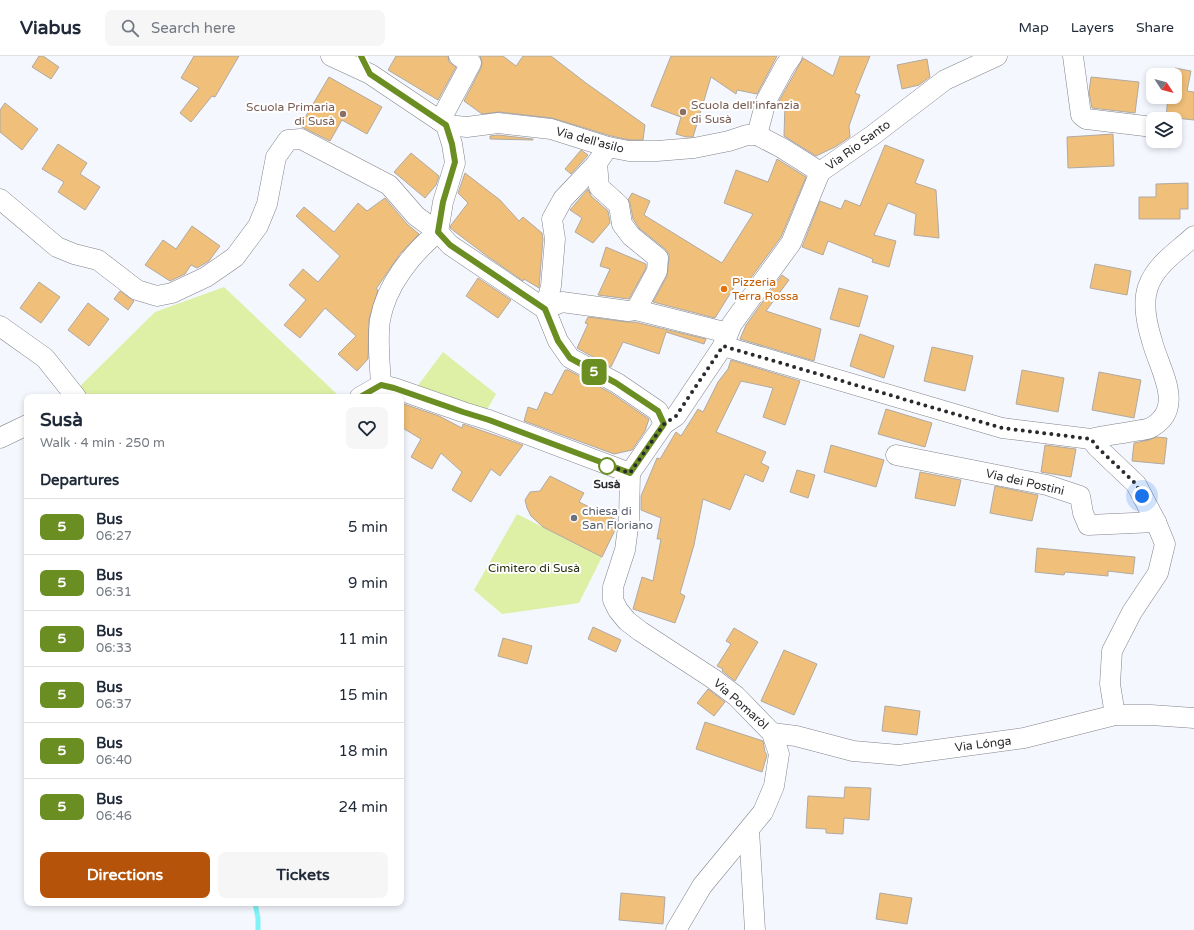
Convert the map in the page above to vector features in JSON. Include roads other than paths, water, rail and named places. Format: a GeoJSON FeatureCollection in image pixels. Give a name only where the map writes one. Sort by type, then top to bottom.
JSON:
{"type":"FeatureCollection","features":[{"type":"Feature","properties":{"kind":"street"},"geometry":{"type":"LineString","coordinates":[[331,56],[370,74],[443,123],[452,144],[455,162],[443,202],[438,232],[428,240],[396,277],[387,295],[380,319],[378,339],[381,385]]}},
{"type":"Feature","properties":{"kind":"street"},"geometry":{"type":"LineString","coordinates":[[361,56],[370,74]]}},
{"type":"Feature","properties":{"kind":"street"},"geometry":{"type":"LineString","coordinates":[[443,123],[471,63],[459,56]]}},
{"type":"Feature","properties":{"kind":"street"},"geometry":{"type":"LineString","coordinates":[[792,56],[784,66],[766,101],[757,135],[782,148],[820,172]]}},
{"type":"Feature","properties":{"kind":"street","name":"Via Rio Santo"},"geometry":{"type":"LineString","coordinates":[[630,473],[664,424],[676,416],[725,339],[732,324],[791,243],[820,172],[873,135],[946,80],[996,56]]}},
{"type":"Feature","properties":{"kind":"street"},"geometry":{"type":"LineString","coordinates":[[1073,56],[1081,115],[1086,119],[1146,126]]}},
{"type":"Feature","properties":{"kind":"street","name":"Via dell'asilo"},"geometry":{"type":"LineString","coordinates":[[443,123],[467,127],[498,123],[551,130],[608,147],[629,151],[657,151],[694,148],[728,141],[747,135],[757,135]]}},
{"type":"Feature","properties":{"kind":"street"},"geometry":{"type":"LineString","coordinates":[[0,199],[56,247],[74,254],[98,260],[137,290],[157,296],[172,293],[206,277],[235,257],[258,226],[267,204],[276,156],[288,140],[301,139],[390,185],[416,216],[438,232],[450,245],[545,309],[558,341],[570,358],[616,383],[658,411],[664,424]]}},
{"type":"Feature","properties":{"kind":"street"},"geometry":{"type":"LineString","coordinates":[[545,309],[551,286],[554,255],[555,239],[552,219],[563,199],[597,163],[608,147]]}},
{"type":"Feature","properties":{"kind":"street"},"geometry":{"type":"LineString","coordinates":[[597,163],[599,186],[619,205],[622,224],[631,236],[658,258],[657,271],[636,310]]}},
{"type":"Feature","properties":{"kind":"street"},"geometry":{"type":"LineString","coordinates":[[545,309],[562,302],[628,311],[636,310],[1002,428],[1091,439],[1101,436],[1149,429],[1163,419],[1168,407],[1169,394],[1166,377],[1152,342],[1147,320],[1146,302],[1148,288],[1154,275],[1165,260],[1194,236]]}},
{"type":"Feature","properties":{"kind":"street"},"geometry":{"type":"LineString","coordinates":[[0,326],[46,358],[74,394]]}},
{"type":"Feature","properties":{"kind":"street"},"geometry":{"type":"LineString","coordinates":[[365,394],[381,385],[394,388],[489,420],[630,473]]}},
{"type":"Feature","properties":{"kind":"street"},"geometry":{"type":"LineString","coordinates":[[0,438],[24,426]]}},
{"type":"Feature","properties":{"kind":"street"},"geometry":{"type":"LineString","coordinates":[[1091,439],[1097,447],[1136,484],[1156,522],[1164,544],[1158,574],[1132,612],[1112,651],[1110,684],[1115,715]]}},
{"type":"Feature","properties":{"kind":"street","name":"Via dei Postini"},"geometry":{"type":"LineString","coordinates":[[896,455],[1047,485],[1080,496],[1088,525],[1156,522]]}},
{"type":"Feature","properties":{"kind":"street","name":"Via Pomaròl"},"geometry":{"type":"LineString","coordinates":[[630,473],[629,520],[626,550],[613,587],[613,600],[618,610],[627,621],[640,631],[712,678],[736,696],[772,733],[779,754],[774,786],[763,812],[702,886],[676,930]]}},
{"type":"Feature","properties":{"kind":"street","name":"Via Lónga"},"geometry":{"type":"LineString","coordinates":[[772,733],[796,736],[853,751],[899,755],[1024,738],[1115,715],[1151,715],[1194,718]]}},
{"type":"Feature","properties":{"kind":"street"},"geometry":{"type":"LineString","coordinates":[[749,830],[755,930]]}},
{"type":"Feature","properties":{"kind":"waterway"},"geometry":{"type":"LineString","coordinates":[[256,906],[258,930]]}},
{"type":"Feature","properties":{"kind":"place","name":"Scuola dell'infanzia di Susà"},"geometry":{"type":"Point","coordinates":[683,112]}},
{"type":"Feature","properties":{"kind":"place","name":"Scuola Primaria di Susà"},"geometry":{"type":"Point","coordinates":[343,114]}},
{"type":"Feature","properties":{"kind":"place","name":"Pizzeria Terra Rossa"},"geometry":{"type":"Point","coordinates":[724,289]}},
{"type":"Feature","properties":{"kind":"place","name":"Susà"},"geometry":{"type":"Point","coordinates":[607,466]}},
{"type":"Feature","properties":{"kind":"place","name":"chiesa di San Floriano"},"geometry":{"type":"Point","coordinates":[574,518]}},
{"type":"Feature","properties":{"kind":"park label","name":"Cimitero di Susà"},"geometry":{"type":"Point","coordinates":[534,568]}}]}
